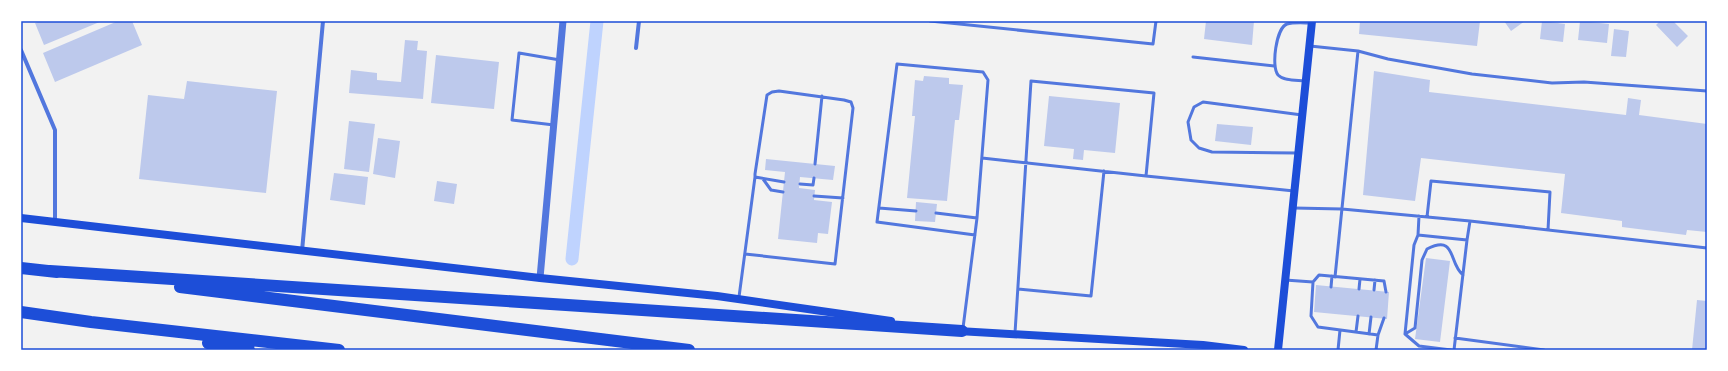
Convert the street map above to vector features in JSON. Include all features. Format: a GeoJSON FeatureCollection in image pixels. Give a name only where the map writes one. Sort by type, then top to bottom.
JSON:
{"type":"FeatureCollection","features":[{"type":"Feature","properties":{"kind":"highway"},"geometry":{"type":"LineString","coordinates":[[21,268],[689,350]]}},
{"type":"Feature","properties":{"kind":"highway"},"geometry":{"type":"LineString","coordinates":[[50,271],[962,331]]}},
{"type":"Feature","properties":{"kind":"highway"},"geometry":{"type":"LineString","coordinates":[[21,312],[91,322],[339,350]]}},
{"type":"Feature","properties":{"kind":"highway"},"geometry":{"type":"LineString","coordinates":[[91,322],[249,350]]}},
{"type":"Feature","properties":{"kind":"main road"},"geometry":{"type":"LineString","coordinates":[[1278,350],[1311,22]]}},
{"type":"Feature","properties":{"kind":"main road"},"geometry":{"type":"LineString","coordinates":[[21,218],[302,252],[739,299],[962,331],[1244,350]]}},
{"type":"Feature","properties":{"kind":"street"},"geometry":{"type":"LineString","coordinates":[[302,252],[324,21]]}},
{"type":"Feature","properties":{"kind":"street"},"geometry":{"type":"LineString","coordinates":[[540,278],[563,21]]}},
{"type":"Feature","properties":{"kind":"street"},"geometry":{"type":"LineString","coordinates":[[636,48],[639,21]]}},
{"type":"Feature","properties":{"kind":"street"},"geometry":{"type":"LineString","coordinates":[[21,50],[55,130],[55,222]]}},
{"type":"Feature","properties":{"kind":"lane"},"geometry":{"type":"LineString","coordinates":[[930,21],[1153,44],[1156,21]]}},
{"type":"Feature","properties":{"kind":"lane"},"geometry":{"type":"LineString","coordinates":[[1306,81],[1283,78],[1277,74],[1274,66],[1278,33],[1282,27],[1287,24],[1311,22]]}},
{"type":"Feature","properties":{"kind":"lane"},"geometry":{"type":"LineString","coordinates":[[1309,46],[1358,51],[1388,59],[1472,74],[1552,83],[1584,82],[1707,91]]}},
{"type":"Feature","properties":{"kind":"lane"},"geometry":{"type":"LineString","coordinates":[[1331,287],[1334,277],[1342,208],[1358,51]]}},
{"type":"Feature","properties":{"kind":"lane"},"geometry":{"type":"LineString","coordinates":[[554,125],[512,120],[519,53],[560,60]]}},
{"type":"Feature","properties":{"kind":"lane"},"geometry":{"type":"LineString","coordinates":[[1193,57],[1274,66]]}},
{"type":"Feature","properties":{"kind":"lane"},"geometry":{"type":"LineString","coordinates":[[962,331],[978,218],[988,80],[983,72],[897,64],[877,222],[975,235]]}},
{"type":"Feature","properties":{"kind":"lane"},"geometry":{"type":"LineString","coordinates":[[1015,334],[1031,81],[1154,93],[1146,176]]}},
{"type":"Feature","properties":{"kind":"lane"},"geometry":{"type":"LineString","coordinates":[[739,299],[755,177],[767,95],[772,92],[779,91],[822,96],[850,102],[853,108],[835,264],[745,254]]}},
{"type":"Feature","properties":{"kind":"lane"},"geometry":{"type":"LineString","coordinates":[[815,164],[822,96]]}},
{"type":"Feature","properties":{"kind":"lane"},"geometry":{"type":"LineString","coordinates":[[1298,153],[1212,152],[1199,148],[1191,140],[1188,122],[1194,107],[1204,102],[1302,114]]}},
{"type":"Feature","properties":{"kind":"lane"},"geometry":{"type":"LineString","coordinates":[[982,158],[1294,191]]}},
{"type":"Feature","properties":{"kind":"lane"},"geometry":{"type":"LineString","coordinates":[[1018,289],[1091,296],[1104,171]]}},
{"type":"Feature","properties":{"kind":"lane"},"geometry":{"type":"LineString","coordinates":[[755,177],[784,182]]}},
{"type":"Feature","properties":{"kind":"lane"},"geometry":{"type":"LineString","coordinates":[[800,184],[813,185],[814,178]]}},
{"type":"Feature","properties":{"kind":"lane"},"geometry":{"type":"LineString","coordinates":[[763,179],[771,190],[783,192]]}},
{"type":"Feature","properties":{"kind":"lane"},"geometry":{"type":"LineString","coordinates":[[1427,217],[1431,181],[1550,192],[1548,230]]}},
{"type":"Feature","properties":{"kind":"lane"},"geometry":{"type":"LineString","coordinates":[[814,196],[843,198]]}},
{"type":"Feature","properties":{"kind":"lane"},"geometry":{"type":"LineString","coordinates":[[879,208],[916,211]]}},
{"type":"Feature","properties":{"kind":"lane"},"geometry":{"type":"LineString","coordinates":[[1292,208],[1342,208],[1470,221],[1707,248],[1707,252]]}},
{"type":"Feature","properties":{"kind":"lane"},"geometry":{"type":"LineString","coordinates":[[936,213],[978,218]]}},
{"type":"Feature","properties":{"kind":"lane"},"geometry":{"type":"LineString","coordinates":[[1405,334],[1414,245],[1418,235],[1419,216]]}},
{"type":"Feature","properties":{"kind":"lane"},"geometry":{"type":"LineString","coordinates":[[1454,350],[1466,240],[1470,221]]}},
{"type":"Feature","properties":{"kind":"lane"},"geometry":{"type":"LineString","coordinates":[[1418,235],[1466,240]]}},
{"type":"Feature","properties":{"kind":"lane"},"geometry":{"type":"LineString","coordinates":[[1405,334],[1415,328],[1422,260],[1426,249],[1436,245],[1446,246],[1451,251],[1456,270],[1463,276]]}},
{"type":"Feature","properties":{"kind":"lane"},"geometry":{"type":"LineString","coordinates":[[1378,335],[1318,327],[1310,316],[1313,282],[1319,275],[1384,281],[1386,292]]}},
{"type":"Feature","properties":{"kind":"lane"},"geometry":{"type":"LineString","coordinates":[[1359,289],[1360,279]]}},
{"type":"Feature","properties":{"kind":"lane"},"geometry":{"type":"LineString","coordinates":[[1285,280],[1313,282]]}},
{"type":"Feature","properties":{"kind":"lane"},"geometry":{"type":"LineString","coordinates":[[1374,290],[1375,280]]}},
{"type":"Feature","properties":{"kind":"lane"},"geometry":{"type":"LineString","coordinates":[[1356,332],[1358,316]]}},
{"type":"Feature","properties":{"kind":"lane"},"geometry":{"type":"LineString","coordinates":[[1369,334],[1371,317]]}},
{"type":"Feature","properties":{"kind":"lane"},"geometry":{"type":"LineString","coordinates":[[1376,350],[1378,335],[1384,318]]}},
{"type":"Feature","properties":{"kind":"lane"},"geometry":{"type":"LineString","coordinates":[[1338,350],[1340,330]]}},
{"type":"Feature","properties":{"kind":"lane"},"geometry":{"type":"LineString","coordinates":[[1405,334],[1419,346],[1451,350]]}},
{"type":"Feature","properties":{"kind":"lane"},"geometry":{"type":"LineString","coordinates":[[1455,338],[1544,350]]}},
{"type":"Feature","properties":{"kind":"building"},"geometry":{"type":"Polygon","coordinates":[[[41,21],[102,21],[44,45],[35,23],[41,21]]]}},
{"type":"Feature","properties":{"kind":"building"},"geometry":{"type":"Polygon","coordinates":[[[118,21],[132,21],[142,45],[55,82],[43,53],[118,21]]]}},
{"type":"Feature","properties":{"kind":"building"},"geometry":{"type":"Polygon","coordinates":[[[1206,21],[1254,21],[1252,45],[1204,39],[1206,21]]]}},
{"type":"Feature","properties":{"kind":"building"},"geometry":{"type":"Polygon","coordinates":[[[1360,21],[1480,21],[1477,46],[1359,34],[1360,21]]]}},
{"type":"Feature","properties":{"kind":"building"},"geometry":{"type":"Polygon","coordinates":[[[1504,21],[1525,21],[1511,31],[1504,21]]]}},
{"type":"Feature","properties":{"kind":"building"},"geometry":{"type":"Polygon","coordinates":[[[1542,21],[1565,24],[1563,42],[1540,39],[1542,21]]]}},
{"type":"Feature","properties":{"kind":"building"},"geometry":{"type":"Polygon","coordinates":[[[1580,21],[1609,24],[1607,43],[1578,40],[1580,21]]]}},
{"type":"Feature","properties":{"kind":"building"},"geometry":{"type":"Polygon","coordinates":[[[1660,21],[1673,21],[1688,36],[1677,47],[1656,25],[1660,21]]]}},
{"type":"Feature","properties":{"kind":"building"},"geometry":{"type":"Polygon","coordinates":[[[1614,29],[1629,31],[1626,57],[1611,56],[1614,29]]]}},
{"type":"Feature","properties":{"kind":"building"},"geometry":{"type":"Polygon","coordinates":[[[405,40],[418,41],[417,50],[427,51],[423,99],[349,93],[351,70],[377,73],[377,80],[401,82],[405,40]]]}},
{"type":"Feature","properties":{"kind":"building"},"geometry":{"type":"Polygon","coordinates":[[[436,55],[499,62],[494,109],[431,103],[436,55]]]}},
{"type":"Feature","properties":{"kind":"building"},"geometry":{"type":"Polygon","coordinates":[[[1374,71],[1430,80],[1429,92],[1626,115],[1628,98],[1641,100],[1639,115],[1707,124],[1707,232],[1687,230],[1686,235],[1622,227],[1622,221],[1561,213],[1565,174],[1421,158],[1415,201],[1363,195],[1374,71]]]}},
{"type":"Feature","properties":{"kind":"building"},"geometry":{"type":"Polygon","coordinates":[[[924,76],[949,78],[949,84],[963,85],[959,120],[955,120],[947,201],[907,198],[915,116],[912,116],[915,80],[923,81],[924,76]]]}},
{"type":"Feature","properties":{"kind":"building"},"geometry":{"type":"Polygon","coordinates":[[[187,81],[277,91],[266,193],[139,179],[148,95],[184,99],[187,81]]]}},
{"type":"Feature","properties":{"kind":"building"},"geometry":{"type":"Polygon","coordinates":[[[1049,96],[1120,103],[1115,153],[1084,150],[1083,160],[1073,159],[1074,149],[1044,146],[1049,96]]]}},
{"type":"Feature","properties":{"kind":"building"},"geometry":{"type":"Polygon","coordinates":[[[349,121],[375,124],[369,172],[344,169],[349,121]]]}},
{"type":"Feature","properties":{"kind":"building"},"geometry":{"type":"Polygon","coordinates":[[[1217,124],[1253,127],[1251,145],[1215,141],[1217,124]]]}},
{"type":"Feature","properties":{"kind":"building"},"geometry":{"type":"Polygon","coordinates":[[[378,138],[400,141],[395,178],[373,174],[378,138]]]}},
{"type":"Feature","properties":{"kind":"building"},"geometry":{"type":"Polygon","coordinates":[[[766,159],[835,166],[833,180],[800,177],[799,188],[815,190],[814,200],[832,202],[828,234],[818,233],[817,243],[778,239],[785,172],[765,170],[766,159]]]}},
{"type":"Feature","properties":{"kind":"building"},"geometry":{"type":"Polygon","coordinates":[[[334,173],[368,177],[365,205],[330,200],[334,173]]]}},
{"type":"Feature","properties":{"kind":"building"},"geometry":{"type":"Polygon","coordinates":[[[437,181],[457,184],[454,204],[434,201],[437,181]]]}},
{"type":"Feature","properties":{"kind":"building"},"geometry":{"type":"Polygon","coordinates":[[[916,202],[937,204],[935,222],[915,221],[916,202]]]}},
{"type":"Feature","properties":{"kind":"building"},"geometry":{"type":"Polygon","coordinates":[[[1426,258],[1450,261],[1440,342],[1415,339],[1426,258]]]}},
{"type":"Feature","properties":{"kind":"building"},"geometry":{"type":"Polygon","coordinates":[[[1316,285],[1389,292],[1387,319],[1314,312],[1316,285]]]}},
{"type":"Feature","properties":{"kind":"building"},"geometry":{"type":"Polygon","coordinates":[[[1697,300],[1707,301],[1707,350],[1692,350],[1697,300]]]}},
{"type":"Feature","properties":{"kind":"waterway"},"geometry":{"type":"LineString","coordinates":[[572,259],[597,21]]}}]}
